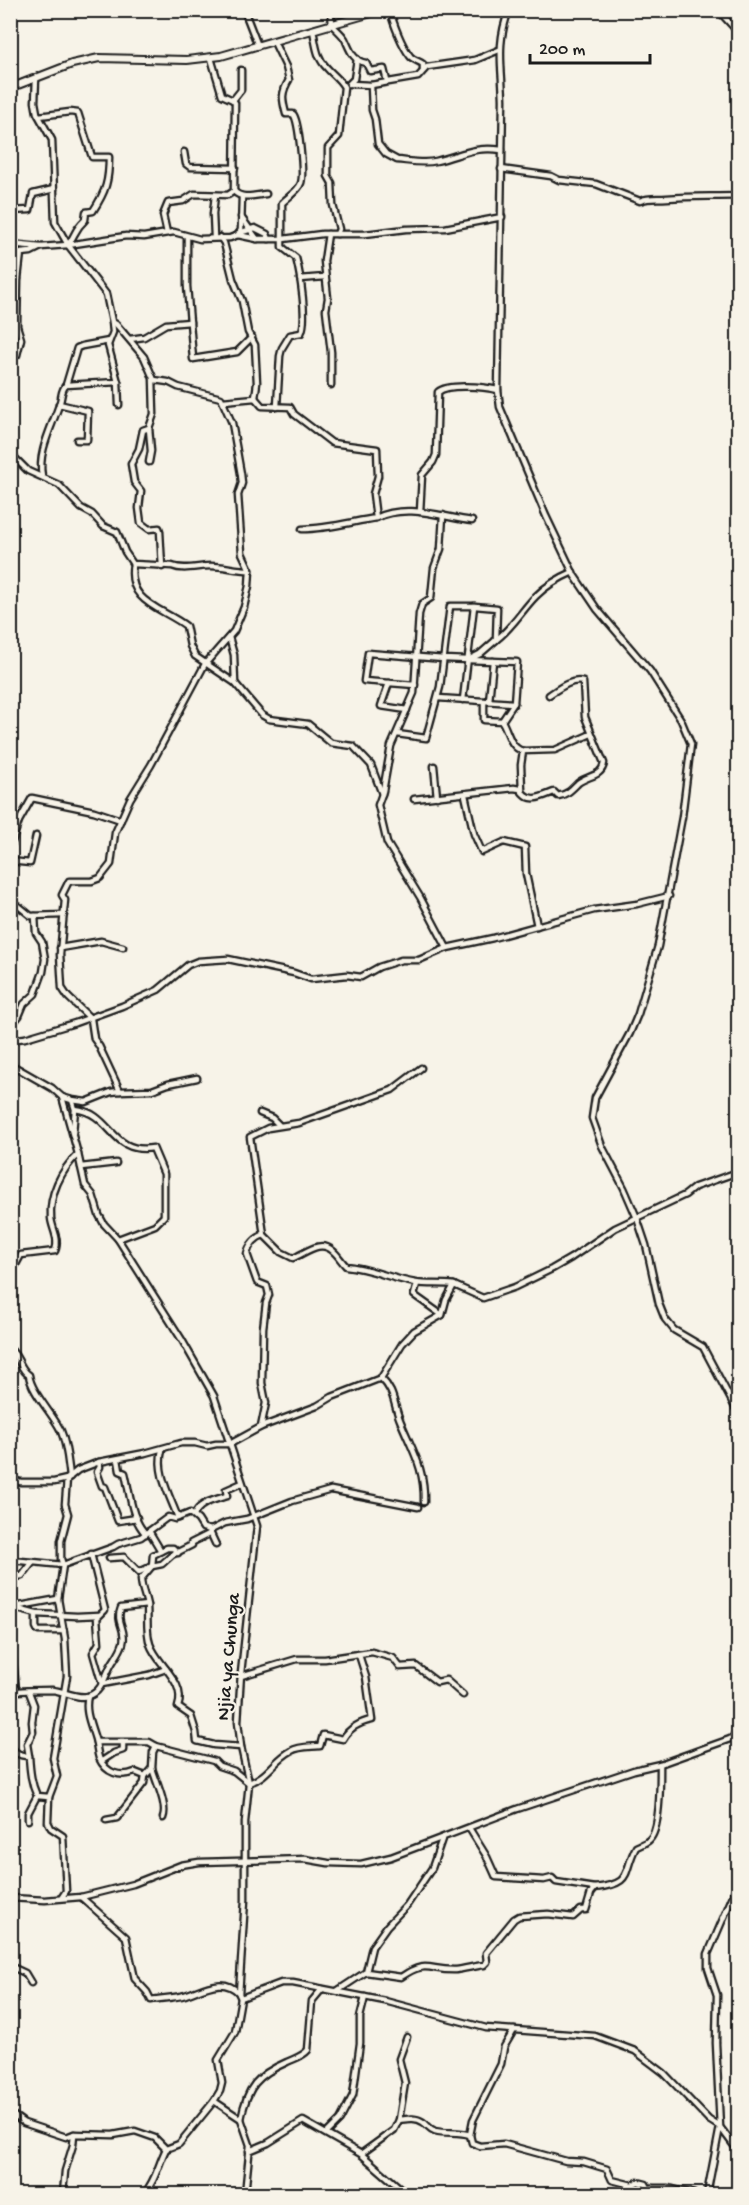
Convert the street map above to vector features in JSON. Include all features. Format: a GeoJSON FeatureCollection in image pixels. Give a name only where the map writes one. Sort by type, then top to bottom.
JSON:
{"type":"FeatureCollection","features":[{"type":"Feature","properties":{"kind":"main road"},"geometry":{"type":"LineString","coordinates":[[10,88],[72,64],[99,58],[187,60],[211,58],[382,10]]}},
{"type":"Feature","properties":{"kind":"street"},"geometry":{"type":"LineString","coordinates":[[244,10],[258,46]]}},
{"type":"Feature","properties":{"kind":"street"},"geometry":{"type":"LineString","coordinates":[[331,10],[332,25],[343,37],[349,51],[359,62],[366,63],[370,71],[384,69],[387,81]]}},
{"type":"Feature","properties":{"kind":"street"},"geometry":{"type":"LineString","coordinates":[[390,10],[394,26],[408,53],[411,58],[423,64],[423,70]]}},
{"type":"Feature","properties":{"kind":"street"},"geometry":{"type":"LineString","coordinates":[[508,10],[499,50],[503,77],[498,390],[505,421],[573,572],[597,609],[650,671],[681,720],[691,744],[682,817],[663,925],[638,1014],[630,1034],[592,1104],[592,1118],[637,1218],[665,1319],[674,1330],[703,1347],[738,1413]]}},
{"type":"Feature","properties":{"kind":"street"},"geometry":{"type":"LineString","coordinates":[[718,10],[738,32]]}},
{"type":"Feature","properties":{"kind":"street"},"geometry":{"type":"LineString","coordinates":[[313,30],[318,56],[344,87],[339,136],[328,148],[328,176],[332,183],[338,231]]}},
{"type":"Feature","properties":{"kind":"street"},"geometry":{"type":"LineString","coordinates":[[274,42],[286,67],[289,80],[282,92],[282,99],[286,114],[293,114],[298,122],[302,166],[300,186],[282,203],[282,247],[296,258],[304,307],[301,333],[290,335],[282,348],[278,407]]}},
{"type":"Feature","properties":{"kind":"street"},"geometry":{"type":"LineString","coordinates":[[344,87],[351,84],[371,85],[418,76],[428,67],[475,60],[499,50]]}},
{"type":"Feature","properties":{"kind":"street"},"geometry":{"type":"LineString","coordinates":[[211,58],[222,96],[233,100]]}},
{"type":"Feature","properties":{"kind":"street"},"geometry":{"type":"LineString","coordinates":[[351,84],[357,58]]}},
{"type":"Feature","properties":{"kind":"street"},"geometry":{"type":"LineString","coordinates":[[233,100],[241,90],[241,70]]}},
{"type":"Feature","properties":{"kind":"street"},"geometry":{"type":"LineString","coordinates":[[36,78],[34,102],[52,140],[55,222],[68,245],[106,294],[112,322],[113,332],[109,341],[118,382],[119,405]]}},
{"type":"Feature","properties":{"kind":"street"},"geometry":{"type":"LineString","coordinates":[[371,85],[372,110],[378,144],[392,158],[434,162],[475,149],[502,150]]}},
{"type":"Feature","properties":{"kind":"street"},"geometry":{"type":"LineString","coordinates":[[233,100],[236,109],[234,191],[237,195],[242,196],[266,194]]}},
{"type":"Feature","properties":{"kind":"street"},"geometry":{"type":"LineString","coordinates":[[39,116],[78,113],[92,156],[109,157],[107,187],[93,211],[86,212],[85,220],[76,228],[68,245]]}},
{"type":"Feature","properties":{"kind":"street"},"geometry":{"type":"LineString","coordinates":[[184,152],[186,164],[190,167],[235,168]]}},
{"type":"Feature","properties":{"kind":"street"},"geometry":{"type":"LineString","coordinates":[[501,169],[551,176],[559,180],[596,184],[640,201],[648,198],[688,195],[738,196]]}},
{"type":"Feature","properties":{"kind":"street"},"geometry":{"type":"LineString","coordinates":[[10,211],[30,210],[33,194],[54,189]]}},
{"type":"Feature","properties":{"kind":"street"},"geometry":{"type":"LineString","coordinates":[[167,233],[163,215],[168,203],[183,201],[194,194],[228,195],[234,191]]}},
{"type":"Feature","properties":{"kind":"street"},"geometry":{"type":"LineString","coordinates":[[215,195],[213,214],[217,237],[224,243],[230,271],[255,345],[257,357],[255,398],[259,406],[290,407],[294,414],[332,443],[377,449],[379,469],[373,494],[376,518]]}},
{"type":"Feature","properties":{"kind":"street"},"geometry":{"type":"LineString","coordinates":[[238,234],[242,196]]}},
{"type":"Feature","properties":{"kind":"street"},"geometry":{"type":"LineString","coordinates":[[241,217],[256,240]]}},
{"type":"Feature","properties":{"kind":"street"},"geometry":{"type":"LineString","coordinates":[[238,234],[256,240],[269,240],[338,231],[345,234],[365,234],[406,229],[445,228],[502,217]]}},
{"type":"Feature","properties":{"kind":"street"},"geometry":{"type":"LineString","coordinates":[[224,243],[250,228],[262,230],[269,240]]}},
{"type":"Feature","properties":{"kind":"street"},"geometry":{"type":"LineString","coordinates":[[10,243],[41,247],[174,232],[200,239],[230,238]]}},
{"type":"Feature","properties":{"kind":"street"},"geometry":{"type":"LineString","coordinates":[[328,234],[324,261],[328,298],[326,310],[331,352],[331,385]]}},
{"type":"Feature","properties":{"kind":"street"},"geometry":{"type":"LineString","coordinates":[[187,237],[193,359],[237,352],[252,338]]}},
{"type":"Feature","properties":{"kind":"street"},"geometry":{"type":"LineString","coordinates":[[10,354],[17,355],[21,339],[17,326],[21,254],[18,244]]}},
{"type":"Feature","properties":{"kind":"street"},"geometry":{"type":"LineString","coordinates":[[21,254],[41,247]]}},
{"type":"Feature","properties":{"kind":"street"},"geometry":{"type":"LineString","coordinates":[[300,279],[325,277]]}},
{"type":"Feature","properties":{"kind":"street"},"geometry":{"type":"LineString","coordinates":[[10,278],[18,279]]}},
{"type":"Feature","properties":{"kind":"street"},"geometry":{"type":"LineString","coordinates":[[112,322],[130,339],[144,357],[153,378],[154,414],[149,428],[151,451],[149,462]]}},
{"type":"Feature","properties":{"kind":"street"},"geometry":{"type":"LineString","coordinates":[[130,339],[144,337],[166,324],[190,322]]}},
{"type":"Feature","properties":{"kind":"street"},"geometry":{"type":"LineString","coordinates":[[42,476],[40,468],[43,453],[77,348],[82,345],[109,341]]}},
{"type":"Feature","properties":{"kind":"street"},"geometry":{"type":"LineString","coordinates":[[120,1091],[94,1039],[91,1019],[62,988],[60,948],[65,900],[62,895],[69,881],[100,879],[111,864],[115,833],[121,820],[205,664],[234,631],[244,607],[250,570],[242,553],[238,495],[242,483],[239,453],[232,423],[225,411],[223,401],[218,397],[153,378]]}},
{"type":"Feature","properties":{"kind":"street"},"geometry":{"type":"LineString","coordinates":[[66,384],[118,382]]}},
{"type":"Feature","properties":{"kind":"street"},"geometry":{"type":"LineString","coordinates":[[420,512],[422,475],[436,455],[438,392],[443,387],[498,390]]}},
{"type":"Feature","properties":{"kind":"street"},"geometry":{"type":"LineString","coordinates":[[223,401],[255,398]]}},
{"type":"Feature","properties":{"kind":"street"},"geometry":{"type":"LineString","coordinates":[[59,404],[88,411],[87,440],[77,440]]}},
{"type":"Feature","properties":{"kind":"street"},"geometry":{"type":"LineString","coordinates":[[149,428],[142,430],[139,449],[131,464],[134,482],[141,491],[139,508],[141,523],[149,529],[159,528],[162,567]]}},
{"type":"Feature","properties":{"kind":"street"},"geometry":{"type":"LineString","coordinates":[[10,453],[33,475],[42,476],[59,485],[81,508],[92,514],[103,526],[117,532],[133,564],[131,572],[133,582],[140,596],[150,606],[186,626],[190,646],[195,656],[235,683],[268,719],[309,724],[331,743],[353,746],[370,765],[382,795]]}},
{"type":"Feature","properties":{"kind":"street"},"geometry":{"type":"LineString","coordinates":[[302,529],[324,528],[391,513],[420,512],[472,521]]}},
{"type":"Feature","properties":{"kind":"street"},"geometry":{"type":"LineString","coordinates":[[443,515],[441,549],[434,568],[431,598],[422,603],[419,614],[414,693],[391,746],[378,805],[387,843],[420,897],[447,948]]}},
{"type":"Feature","properties":{"kind":"street"},"geometry":{"type":"LineString","coordinates":[[133,564],[172,566],[178,569],[211,566],[250,570]]}},
{"type":"Feature","properties":{"kind":"street"},"geometry":{"type":"LineString","coordinates":[[468,660],[480,654],[508,631],[535,597],[550,584],[573,572]]}},
{"type":"Feature","properties":{"kind":"street"},"geometry":{"type":"LineString","coordinates":[[398,734],[426,738],[438,698],[450,606],[497,608],[496,640]]}},
{"type":"Feature","properties":{"kind":"street"},"geometry":{"type":"LineString","coordinates":[[463,700],[474,606]]}},
{"type":"Feature","properties":{"kind":"street"},"geometry":{"type":"LineString","coordinates":[[229,637],[234,656],[235,683]]}},
{"type":"Feature","properties":{"kind":"street"},"geometry":{"type":"LineString","coordinates":[[415,686],[364,681],[368,653],[517,662],[514,703],[502,721]]}},
{"type":"Feature","properties":{"kind":"street"},"geometry":{"type":"LineString","coordinates":[[493,661],[484,720],[502,721]]}},
{"type":"Feature","properties":{"kind":"street"},"geometry":{"type":"LineString","coordinates":[[414,799],[514,788],[533,798],[554,792],[558,796],[570,792],[580,782],[603,770],[604,763],[585,717],[583,681],[573,682],[549,695]]}},
{"type":"Feature","properties":{"kind":"street"},"geometry":{"type":"LineString","coordinates":[[389,683],[381,706],[407,710]]}},
{"type":"Feature","properties":{"kind":"street"},"geometry":{"type":"LineString","coordinates":[[438,698],[514,703]]}},
{"type":"Feature","properties":{"kind":"street"},"geometry":{"type":"LineString","coordinates":[[502,721],[512,743],[517,749],[523,751],[555,750],[591,734]]}},
{"type":"Feature","properties":{"kind":"street"},"geometry":{"type":"LineString","coordinates":[[522,791],[523,751]]}},
{"type":"Feature","properties":{"kind":"street"},"geometry":{"type":"LineString","coordinates":[[434,766],[436,797]]}},
{"type":"Feature","properties":{"kind":"street"},"geometry":{"type":"LineString","coordinates":[[465,795],[474,834],[482,852],[504,842],[525,847],[526,873],[537,926]]}},
{"type":"Feature","properties":{"kind":"street"},"geometry":{"type":"LineString","coordinates":[[10,848],[19,821],[32,798],[94,811],[121,820]]}},
{"type":"Feature","properties":{"kind":"street"},"geometry":{"type":"LineString","coordinates":[[10,861],[30,863],[36,836]]}},
{"type":"Feature","properties":{"kind":"street"},"geometry":{"type":"LineString","coordinates":[[10,1040],[25,1038],[75,1023],[122,1006],[158,990],[188,965],[198,961],[228,959],[294,973],[311,979],[347,975],[361,977],[379,967],[401,960],[419,960],[447,948],[493,938],[594,910],[637,904],[669,896]]}},
{"type":"Feature","properties":{"kind":"street"},"geometry":{"type":"LineString","coordinates":[[10,903],[20,906],[27,914],[35,916],[64,915]]}},
{"type":"Feature","properties":{"kind":"street"},"geometry":{"type":"LineString","coordinates":[[10,1027],[19,1016],[24,1004],[35,994],[43,972],[45,959],[42,942],[36,930],[35,916]]}},
{"type":"Feature","properties":{"kind":"street"},"geometry":{"type":"LineString","coordinates":[[60,948],[101,941],[123,947]]}},
{"type":"Feature","properties":{"kind":"street"},"geometry":{"type":"LineString","coordinates":[[10,1064],[52,1088],[62,1097],[86,1102],[111,1092],[152,1090],[196,1078]]}},
{"type":"Feature","properties":{"kind":"street"},"geometry":{"type":"LineString","coordinates":[[421,1068],[392,1090],[299,1123],[268,1128],[250,1137],[264,1234],[285,1256],[293,1258],[315,1247],[325,1247],[335,1252],[346,1266],[366,1268],[387,1277],[417,1284],[454,1284],[483,1298],[500,1293],[571,1258],[615,1228],[685,1195],[695,1187],[738,1173]]}},
{"type":"Feature","properties":{"kind":"street"},"geometry":{"type":"LineString","coordinates":[[62,1097],[73,1133]]}},
{"type":"Feature","properties":{"kind":"street"},"geometry":{"type":"LineString","coordinates":[[72,1100],[75,1109],[73,1133]]}},
{"type":"Feature","properties":{"kind":"street"},"geometry":{"type":"LineString","coordinates":[[75,1109],[99,1118],[112,1134],[128,1147],[153,1148],[164,1174],[164,1216],[155,1225],[118,1239]]}},
{"type":"Feature","properties":{"kind":"street"},"geometry":{"type":"LineString","coordinates":[[260,1113],[272,1118],[279,1125]]}},
{"type":"Feature","properties":{"kind":"street","name":"Njia ya Chunga"},"geometry":{"type":"LineString","coordinates":[[73,1133],[85,1185],[93,1195],[99,1215],[118,1239],[166,1314],[214,1396],[257,1526],[238,1722],[249,1783],[240,1996],[235,2032],[218,2060],[222,2083],[214,2101]]}},
{"type":"Feature","properties":{"kind":"street"},"geometry":{"type":"LineString","coordinates":[[10,1268],[14,1268],[21,1255],[55,1251],[56,1239],[50,1216],[54,1193],[61,1175],[78,1154]]}},
{"type":"Feature","properties":{"kind":"street"},"geometry":{"type":"LineString","coordinates":[[81,1167],[116,1163]]}},
{"type":"Feature","properties":{"kind":"street"},"geometry":{"type":"LineString","coordinates":[[261,1427],[266,1403],[262,1383],[263,1328],[269,1295],[267,1286],[257,1282],[247,1254],[252,1243],[264,1234]]}},
{"type":"Feature","properties":{"kind":"street"},"geometry":{"type":"LineString","coordinates":[[417,1284],[414,1295],[442,1315]]}},
{"type":"Feature","properties":{"kind":"street"},"geometry":{"type":"LineString","coordinates":[[10,1476],[13,1481],[54,1482],[68,1478],[78,1470],[99,1462],[162,1450],[181,1443],[207,1446],[230,1443],[261,1427],[317,1406],[332,1397],[381,1378],[402,1344],[414,1331],[442,1315],[454,1284]]}},
{"type":"Feature","properties":{"kind":"street"},"geometry":{"type":"LineString","coordinates":[[10,1349],[19,1359],[23,1370],[29,1375],[32,1387],[41,1397],[60,1429],[67,1452],[68,1478],[65,1504],[68,1514],[61,1541],[63,1564],[58,1599],[64,1631],[67,1676],[63,1691],[64,1706],[58,1724],[53,1758],[57,1776],[49,1797],[48,1822],[51,1828],[63,1836],[66,1891],[62,1897]]}},
{"type":"Feature","properties":{"kind":"street"},"geometry":{"type":"LineString","coordinates":[[381,1378],[392,1392],[400,1420],[418,1457],[424,1483],[424,1502]]}},
{"type":"Feature","properties":{"kind":"street"},"geometry":{"type":"LineString","coordinates":[[162,1450],[161,1473],[178,1518]]}},
{"type":"Feature","properties":{"kind":"street"},"geometry":{"type":"LineString","coordinates":[[118,1459],[120,1470],[125,1473],[129,1498],[139,1527],[148,1532],[161,1551]]}},
{"type":"Feature","properties":{"kind":"street"},"geometry":{"type":"LineString","coordinates":[[99,1462],[99,1477],[118,1521],[137,1518]]}},
{"type":"Feature","properties":{"kind":"street"},"geometry":{"type":"LineString","coordinates":[[194,1516],[196,1510],[203,1504],[227,1496],[226,1490],[243,1483]]}},
{"type":"Feature","properties":{"kind":"street"},"geometry":{"type":"LineString","coordinates":[[109,1558],[124,1557],[139,1572],[142,1572],[152,1566],[162,1564],[172,1555],[225,1523],[247,1519],[292,1501],[331,1490],[418,1507]]}},
{"type":"Feature","properties":{"kind":"street"},"geometry":{"type":"LineString","coordinates":[[10,1560],[63,1564],[148,1532],[168,1517],[178,1518],[187,1514],[194,1516],[203,1528],[211,1531],[216,1545]]}},
{"type":"Feature","properties":{"kind":"street"},"geometry":{"type":"LineString","coordinates":[[178,1553],[173,1548],[153,1555],[152,1566],[141,1579],[147,1605],[150,1644],[180,1695],[178,1707],[191,1716],[197,1741],[241,1747]]}},
{"type":"Feature","properties":{"kind":"street"},"geometry":{"type":"LineString","coordinates":[[92,1554],[105,1610],[97,1618],[99,1643],[93,1653],[102,1684]]}},
{"type":"Feature","properties":{"kind":"street"},"geometry":{"type":"LineString","coordinates":[[10,1578],[22,1576],[33,1562]]}},
{"type":"Feature","properties":{"kind":"street"},"geometry":{"type":"LineString","coordinates":[[12,1607],[58,1599]]}},
{"type":"Feature","properties":{"kind":"street"},"geometry":{"type":"LineString","coordinates":[[12,1692],[63,1691],[72,1695],[88,1696],[99,1689],[124,1642],[125,1634],[119,1625],[118,1615],[121,1608],[147,1605]]}},
{"type":"Feature","properties":{"kind":"street"},"geometry":{"type":"LineString","coordinates":[[12,1607],[36,1614],[99,1615]]}},
{"type":"Feature","properties":{"kind":"street"},"geometry":{"type":"LineString","coordinates":[[36,1614],[38,1631],[64,1631]]}},
{"type":"Feature","properties":{"kind":"street"},"geometry":{"type":"LineString","coordinates":[[241,1676],[297,1659],[325,1659],[372,1652],[393,1658],[400,1667],[416,1666],[437,1683],[447,1680],[463,1695]]}},
{"type":"Feature","properties":{"kind":"street"},"geometry":{"type":"LineString","coordinates":[[96,1742],[149,1742],[156,1746],[214,1761],[219,1766],[234,1771],[249,1783],[263,1777],[281,1757],[291,1751],[320,1746],[323,1736],[343,1739],[346,1733],[355,1726],[372,1720],[366,1677],[359,1655]]}},
{"type":"Feature","properties":{"kind":"street"},"geometry":{"type":"LineString","coordinates":[[10,1657],[16,1680],[16,1690],[12,1692]]}},
{"type":"Feature","properties":{"kind":"street"},"geometry":{"type":"LineString","coordinates":[[102,1684],[149,1675],[166,1669]]}},
{"type":"Feature","properties":{"kind":"street"},"geometry":{"type":"LineString","coordinates":[[29,1692],[34,1705],[33,1732],[27,1744],[30,1779],[37,1796]]}},
{"type":"Feature","properties":{"kind":"street"},"geometry":{"type":"LineString","coordinates":[[88,1696],[87,1710],[98,1756],[104,1766],[119,1775],[125,1776],[135,1772],[145,1776]]}},
{"type":"Feature","properties":{"kind":"street"},"geometry":{"type":"LineString","coordinates":[[10,1898],[45,1900],[81,1897],[133,1884],[181,1865],[199,1862],[305,1859],[328,1863],[361,1864],[391,1857],[517,1809],[634,1770],[660,1764],[730,1739],[738,1733]]}},
{"type":"Feature","properties":{"kind":"street"},"geometry":{"type":"LineString","coordinates":[[10,1740],[12,1749],[18,1755],[29,1756]]}},
{"type":"Feature","properties":{"kind":"street"},"geometry":{"type":"LineString","coordinates":[[102,1761],[123,1750],[123,1743]]}},
{"type":"Feature","properties":{"kind":"street"},"geometry":{"type":"LineString","coordinates":[[156,1746],[153,1752],[152,1768],[164,1801],[163,1818]]}},
{"type":"Feature","properties":{"kind":"street"},"geometry":{"type":"LineString","coordinates":[[469,1828],[496,1877],[544,1880],[548,1878],[556,1882],[595,1888],[612,1886],[627,1876],[636,1847],[651,1839],[656,1829],[660,1798],[660,1764]]}},
{"type":"Feature","properties":{"kind":"street"},"geometry":{"type":"LineString","coordinates":[[106,1820],[117,1818],[144,1783],[145,1776],[152,1768]]}},
{"type":"Feature","properties":{"kind":"street"},"geometry":{"type":"LineString","coordinates":[[37,1796],[49,1797]]}},
{"type":"Feature","properties":{"kind":"street"},"geometry":{"type":"LineString","coordinates":[[28,1820],[28,1813],[37,1796]]}},
{"type":"Feature","properties":{"kind":"street"},"geometry":{"type":"LineString","coordinates":[[366,1972],[372,1947],[387,1926],[407,1905],[436,1862],[442,1839]]}},
{"type":"Feature","properties":{"kind":"street"},"geometry":{"type":"LineString","coordinates":[[707,2194],[720,2127],[716,2043],[717,1995],[708,1968],[708,1954],[738,1884]]}},
{"type":"Feature","properties":{"kind":"street"},"geometry":{"type":"LineString","coordinates":[[337,1991],[366,1972],[401,1977],[424,1965],[457,1970],[484,1965],[487,1962],[486,1953],[514,1919],[519,1916],[548,1914],[573,1917],[581,1910],[588,1908],[591,1893],[595,1888]]}},
{"type":"Feature","properties":{"kind":"street"},"geometry":{"type":"LineString","coordinates":[[81,1897],[126,1937],[135,1979],[151,2000],[184,1995],[197,1989],[221,1984],[235,1989],[240,1996],[287,1983],[403,2005],[486,2028],[595,2036],[635,2051],[664,2073],[709,2120],[720,2127],[738,2151]]}},
{"type":"Feature","properties":{"kind":"street"},"geometry":{"type":"LineString","coordinates":[[10,1966],[25,1973],[31,1983]]}},
{"type":"Feature","properties":{"kind":"street"},"geometry":{"type":"LineString","coordinates":[[245,2194],[250,2145],[241,2119],[245,2098],[255,2082],[269,2070],[303,2056],[308,2050],[312,2001],[322,1989]]}},
{"type":"Feature","properties":{"kind":"street"},"geometry":{"type":"LineString","coordinates":[[327,2133],[340,2120],[353,2095],[364,1997]]}},
{"type":"Feature","properties":{"kind":"street"},"geometry":{"type":"LineString","coordinates":[[514,2030],[504,2047],[501,2064],[473,2120],[470,2136],[472,2143],[480,2146],[504,2144],[566,2161],[584,2162],[607,2169],[612,2180],[632,2185],[638,2182],[652,2188],[668,2188],[694,2194]]}},
{"type":"Feature","properties":{"kind":"street"},"geometry":{"type":"LineString","coordinates":[[361,2154],[394,2130],[399,2120],[405,2083],[399,2059],[407,2037]]}},
{"type":"Feature","properties":{"kind":"street"},"geometry":{"type":"LineString","coordinates":[[144,2194],[159,2172],[161,2159],[166,2149],[179,2144],[214,2101],[241,2119]]}},
{"type":"Feature","properties":{"kind":"street"},"geometry":{"type":"LineString","coordinates":[[10,2113],[24,2122],[66,2137],[74,2134],[113,2135],[135,2131],[155,2138],[166,2149]]}},
{"type":"Feature","properties":{"kind":"street"},"geometry":{"type":"LineString","coordinates":[[399,2120],[422,2120],[431,2130],[470,2136]]}},
{"type":"Feature","properties":{"kind":"street"},"geometry":{"type":"LineString","coordinates":[[249,2151],[268,2143],[303,2121],[361,2154],[400,2188],[412,2194]]}},
{"type":"Feature","properties":{"kind":"street"},"geometry":{"type":"LineString","coordinates":[[63,2194],[65,2171],[74,2134]]}},
{"type":"Feature","properties":{"kind":"street"},"geometry":{"type":"LineString","coordinates":[[642,2194],[652,2188]]}}]}
